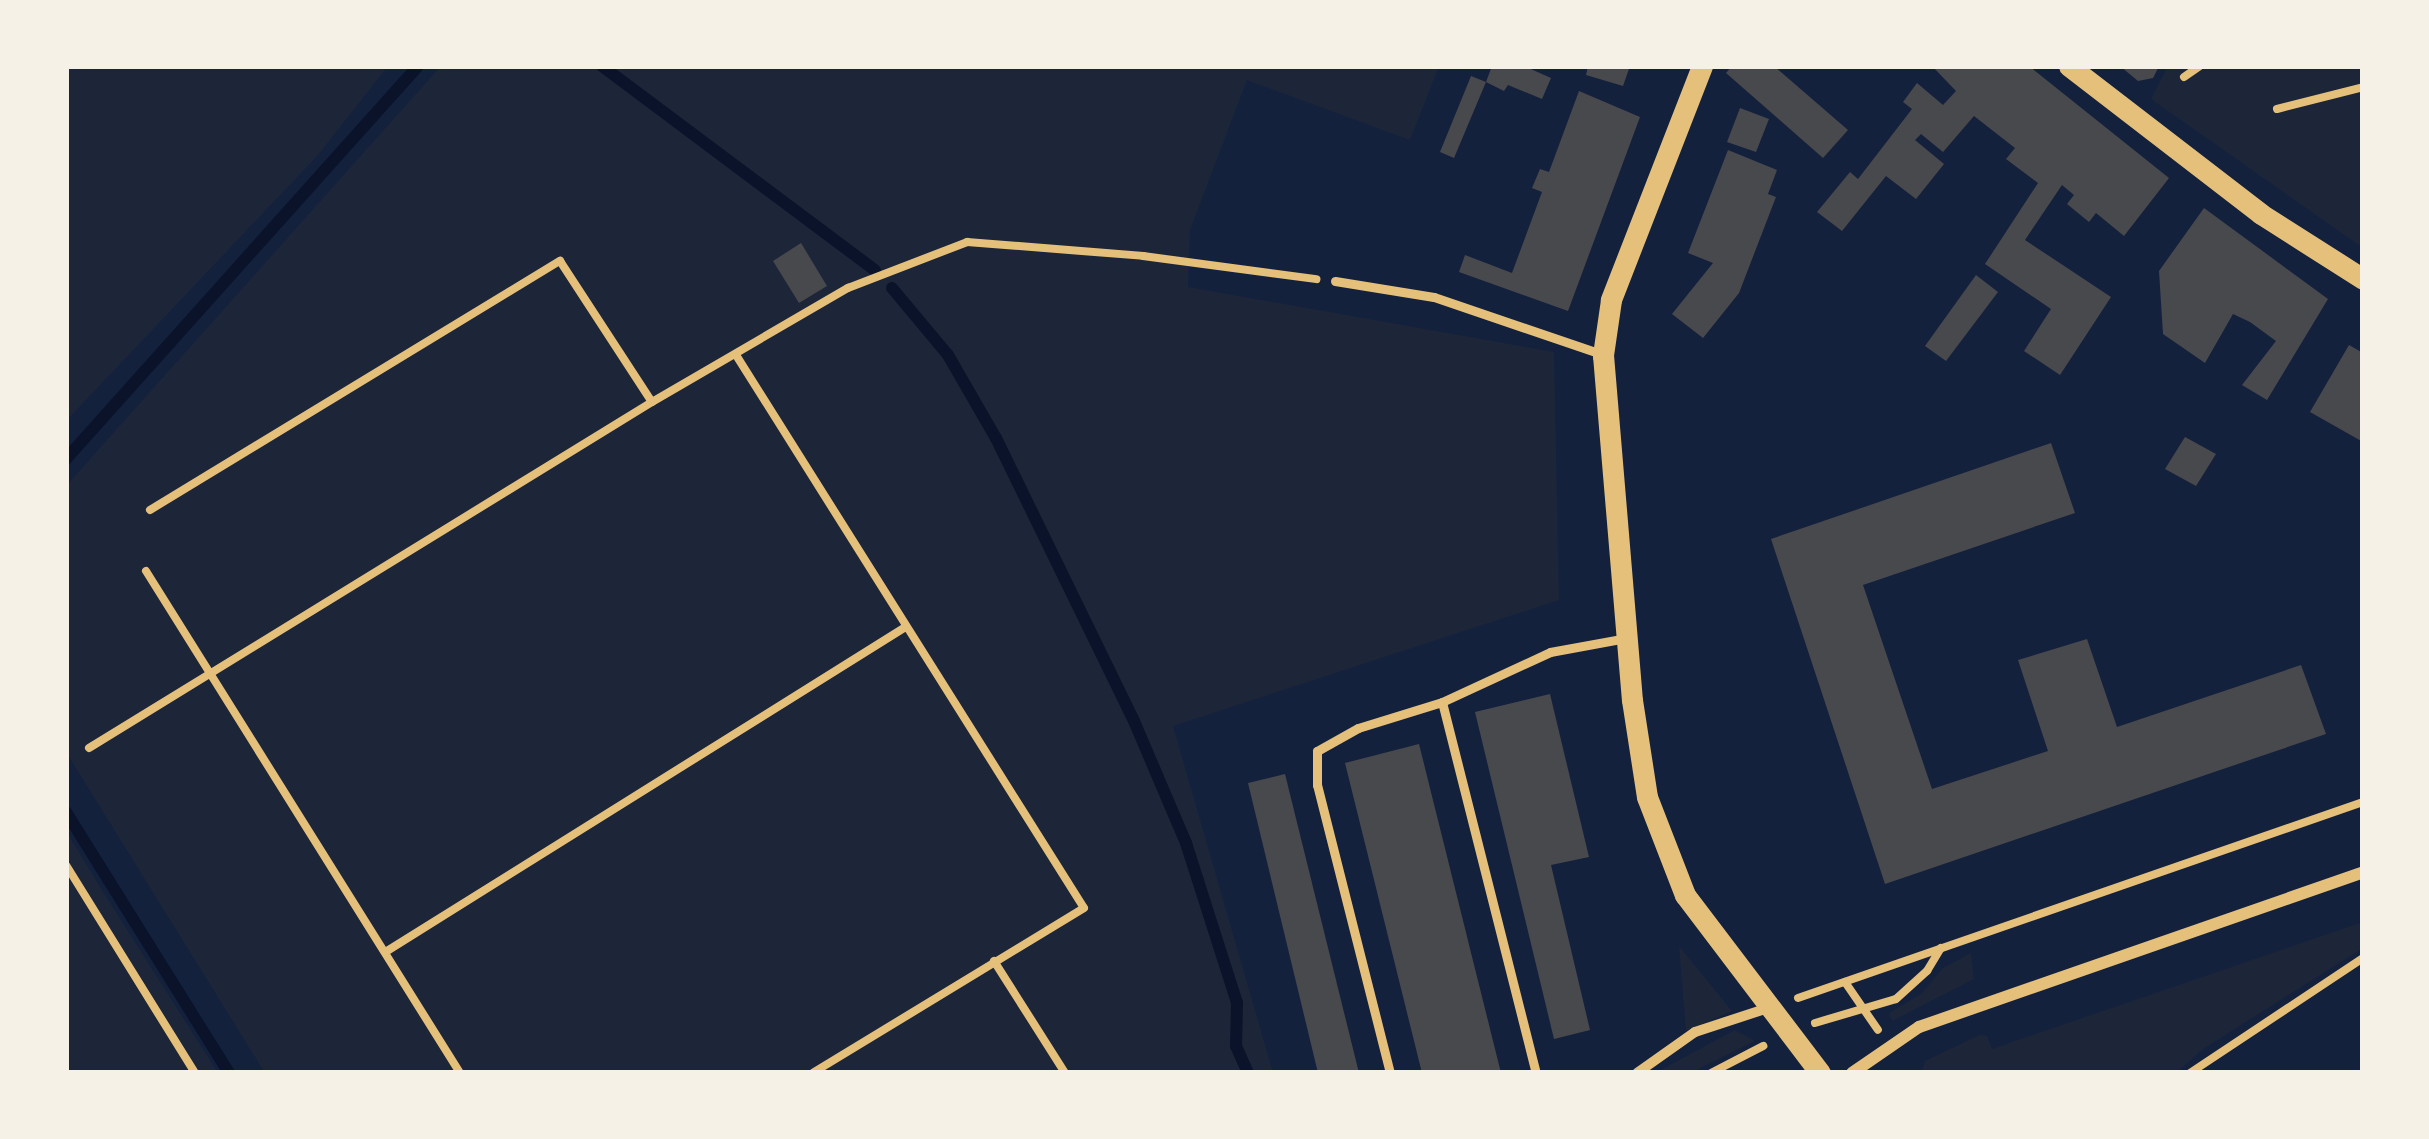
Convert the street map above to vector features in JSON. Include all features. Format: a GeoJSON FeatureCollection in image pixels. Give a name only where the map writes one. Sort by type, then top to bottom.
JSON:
{"type":"FeatureCollection","features":[{"type":"Feature","properties":{"kind":"street"},"geometry":{"type":"LineString","coordinates":[[1702,66],[1611,300],[1603,355],[1638,751],[1660,843],[1684,895],[1820,1073]]}},
{"type":"Feature","properties":{"kind":"street"},"geometry":{"type":"LineString","coordinates":[[2068,66],[2261,214],[2363,279]]}},
{"type":"Feature","properties":{"kind":"street"},"geometry":{"type":"LineString","coordinates":[[1852,1073],[1919,1027],[2363,872]]}},
{"type":"Feature","properties":{"kind":"street"},"geometry":{"type":"LineString","coordinates":[[1636,1073],[1696,1032],[1768,1008]]}},
{"type":"Feature","properties":{"kind":"lane"},"geometry":{"type":"LineString","coordinates":[[1335,281],[1434,297],[1603,355]]}},
{"type":"Feature","properties":{"kind":"lane"},"geometry":{"type":"LineString","coordinates":[[1390,1073],[1317,785],[1317,752],[1358,728],[1442,702],[1550,652],[1626,638]]}},
{"type":"Feature","properties":{"kind":"lane"},"geometry":{"type":"LineString","coordinates":[[1442,702],[1536,1073]]}},
{"type":"Feature","properties":{"kind":"path"},"geometry":{"type":"LineString","coordinates":[[2184,77],[2200,66]]}},
{"type":"Feature","properties":{"kind":"path"},"geometry":{"type":"LineString","coordinates":[[2278,109],[2363,88]]}},
{"type":"Feature","properties":{"kind":"path"},"geometry":{"type":"LineString","coordinates":[[88,748],[652,402],[848,288],[967,242],[1143,256],[1335,281]]}},
{"type":"Feature","properties":{"kind":"path"},"geometry":{"type":"LineString","coordinates":[[150,510],[560,261],[652,402]]}},
{"type":"Feature","properties":{"kind":"path"},"geometry":{"type":"LineString","coordinates":[[736,355],[1084,908],[813,1073]]}},
{"type":"Feature","properties":{"kind":"path"},"geometry":{"type":"LineString","coordinates":[[146,571],[460,1073]]}},
{"type":"Feature","properties":{"kind":"path"},"geometry":{"type":"LineString","coordinates":[[387,952],[904,628]]}},
{"type":"Feature","properties":{"kind":"path"},"geometry":{"type":"LineString","coordinates":[[1768,1008],[2363,802]]}},
{"type":"Feature","properties":{"kind":"path"},"geometry":{"type":"LineString","coordinates":[[66,865],[195,1073]]}},
{"type":"Feature","properties":{"kind":"path"},"geometry":{"type":"LineString","coordinates":[[1805,1026],[1896,999],[1927,971],[1941,948]]}},
{"type":"Feature","properties":{"kind":"path"},"geometry":{"type":"LineString","coordinates":[[2190,1073],[2363,958]]}},
{"type":"Feature","properties":{"kind":"path"},"geometry":{"type":"LineString","coordinates":[[994,961],[1065,1073]]}},
{"type":"Feature","properties":{"kind":"path"},"geometry":{"type":"LineString","coordinates":[[1711,1073],[1772,1041]]}},
{"type":"Feature","properties":{"kind":"shaded area"},"geometry":{"type":"Polygon","coordinates":[[[66,66],[388,66],[318,155],[66,421],[66,66]]]}},
{"type":"Feature","properties":{"kind":"shaded area"},"geometry":{"type":"Polygon","coordinates":[[[441,66],[1439,66],[1410,140],[1247,80],[1190,230],[1188,287],[1554,352],[1559,600],[1173,726],[1273,1073],[265,1073],[66,752],[66,486],[441,66]]]}},
{"type":"Feature","properties":{"kind":"shaded area"},"geometry":{"type":"Polygon","coordinates":[[[2168,66],[2363,66],[2363,248],[2151,99],[2168,66]]]}},
{"type":"Feature","properties":{"kind":"shaded area"},"geometry":{"type":"Polygon","coordinates":[[[66,831],[105,895],[218,1073],[66,1073],[66,831]]]}},
{"type":"Feature","properties":{"kind":"shaded area"},"geometry":{"type":"Polygon","coordinates":[[[2363,922],[2363,948],[2203,1049],[2176,1073],[1921,1073],[1925,1061],[1980,1035],[1987,1036],[1992,1049],[2363,922]]]}},
{"type":"Feature","properties":{"kind":"shaded area"},"geometry":{"type":"Polygon","coordinates":[[[1679,946],[1732,1011],[1686,1031],[1679,946]]]}},
{"type":"Feature","properties":{"kind":"shaded area"},"geometry":{"type":"Polygon","coordinates":[[[1971,953],[1974,979],[1892,1021],[1889,1013],[1921,994],[1943,968],[1971,953]]]}},
{"type":"Feature","properties":{"kind":"shaded area"},"geometry":{"type":"Polygon","coordinates":[[[1735,1030],[1755,1041],[1690,1073],[1655,1073],[1735,1030]]]}},
{"type":"Feature","properties":{"kind":"building"},"geometry":{"type":"Polygon","coordinates":[[[1492,66],[1524,66],[1551,78],[1542,99],[1486,82],[1492,66]]]}},
{"type":"Feature","properties":{"kind":"building"},"geometry":{"type":"Polygon","coordinates":[[[1588,66],[1630,66],[1623,86],[1586,75],[1588,66]]]}},
{"type":"Feature","properties":{"kind":"building"},"geometry":{"type":"Polygon","coordinates":[[[1732,66],[1774,66],[1848,130],[1823,158],[1726,73],[1732,66]]]}},
{"type":"Feature","properties":{"kind":"building"},"geometry":{"type":"Polygon","coordinates":[[[1932,66],[2029,66],[2169,178],[2124,236],[2096,213],[2089,222],[2067,204],[2074,195],[2062,185],[2025,240],[2111,297],[2060,375],[2024,351],[2051,309],[1985,264],[2038,183],[2006,159],[2015,148],[1974,116],[1943,152],[1921,134],[1915,140],[1944,164],[1916,199],[1886,176],[1842,231],[1817,212],[1850,172],[1858,179],[1912,109],[1903,102],[1917,83],[1943,105],[1956,91],[1932,66]]]}},
{"type":"Feature","properties":{"kind":"building"},"geometry":{"type":"Polygon","coordinates":[[[2120,66],[2159,66],[2153,78],[2138,81],[2120,66]]]}},
{"type":"Feature","properties":{"kind":"building"},"geometry":{"type":"Polygon","coordinates":[[[1471,76],[1486,82],[1454,158],[1440,152],[1471,76]]]}},
{"type":"Feature","properties":{"kind":"building"},"geometry":{"type":"Polygon","coordinates":[[[1579,91],[1640,117],[1568,311],[1459,272],[1465,255],[1512,273],[1542,192],[1532,188],[1540,169],[1549,172],[1579,91]]]}},
{"type":"Feature","properties":{"kind":"building"},"geometry":{"type":"Polygon","coordinates":[[[1740,108],[1769,119],[1756,152],[1727,142],[1740,108]]]}},
{"type":"Feature","properties":{"kind":"building"},"geometry":{"type":"Polygon","coordinates":[[[1728,150],[1777,170],[1768,194],[1776,197],[1739,293],[1703,338],[1672,314],[1713,263],[1688,253],[1728,150]]]}},
{"type":"Feature","properties":{"kind":"building"},"geometry":{"type":"Polygon","coordinates":[[[2204,208],[2328,299],[2267,400],[2242,385],[2276,341],[2250,322],[2233,314],[2205,363],[2163,334],[2159,271],[2204,208]]]}},
{"type":"Feature","properties":{"kind":"building"},"geometry":{"type":"Polygon","coordinates":[[[801,243],[827,286],[799,303],[773,261],[801,243]]]}},
{"type":"Feature","properties":{"kind":"building"},"geometry":{"type":"Polygon","coordinates":[[[1976,275],[1998,292],[1946,361],[1925,346],[1976,275]]]}},
{"type":"Feature","properties":{"kind":"building"},"geometry":{"type":"Polygon","coordinates":[[[2349,345],[2363,353],[2363,442],[2310,412],[2349,345]]]}},
{"type":"Feature","properties":{"kind":"building"},"geometry":{"type":"Polygon","coordinates":[[[2185,437],[2216,454],[2196,486],[2165,469],[2185,437]]]}},
{"type":"Feature","properties":{"kind":"building"},"geometry":{"type":"Polygon","coordinates":[[[2051,443],[2075,513],[1863,585],[1932,789],[2048,751],[2018,660],[2087,639],[2117,727],[2301,665],[2326,734],[1885,884],[1771,539],[2051,443]]]}},
{"type":"Feature","properties":{"kind":"building"},"geometry":{"type":"Polygon","coordinates":[[[1550,694],[1589,857],[1551,865],[1590,1030],[1554,1039],[1475,712],[1550,694]]]}},
{"type":"Feature","properties":{"kind":"building"},"geometry":{"type":"Polygon","coordinates":[[[1419,744],[1501,1073],[1422,1073],[1345,763],[1419,744]]]}},
{"type":"Feature","properties":{"kind":"building"},"geometry":{"type":"Polygon","coordinates":[[[1285,774],[1359,1073],[1318,1073],[1248,783],[1285,774]]]}},
{"type":"Feature","properties":{"kind":"waterway"},"geometry":{"type":"LineString","coordinates":[[66,459],[418,66]]}},
{"type":"Feature","properties":{"kind":"waterway"},"geometry":{"type":"LineString","coordinates":[[602,66],[875,270]]}},
{"type":"Feature","properties":{"kind":"waterway"},"geometry":{"type":"LineString","coordinates":[[892,288],[948,355],[996,438],[1134,721],[1186,843],[1237,1003],[1236,1046],[1248,1073]]}},
{"type":"Feature","properties":{"kind":"waterway"},"geometry":{"type":"LineString","coordinates":[[66,812],[229,1073]]}}]}
